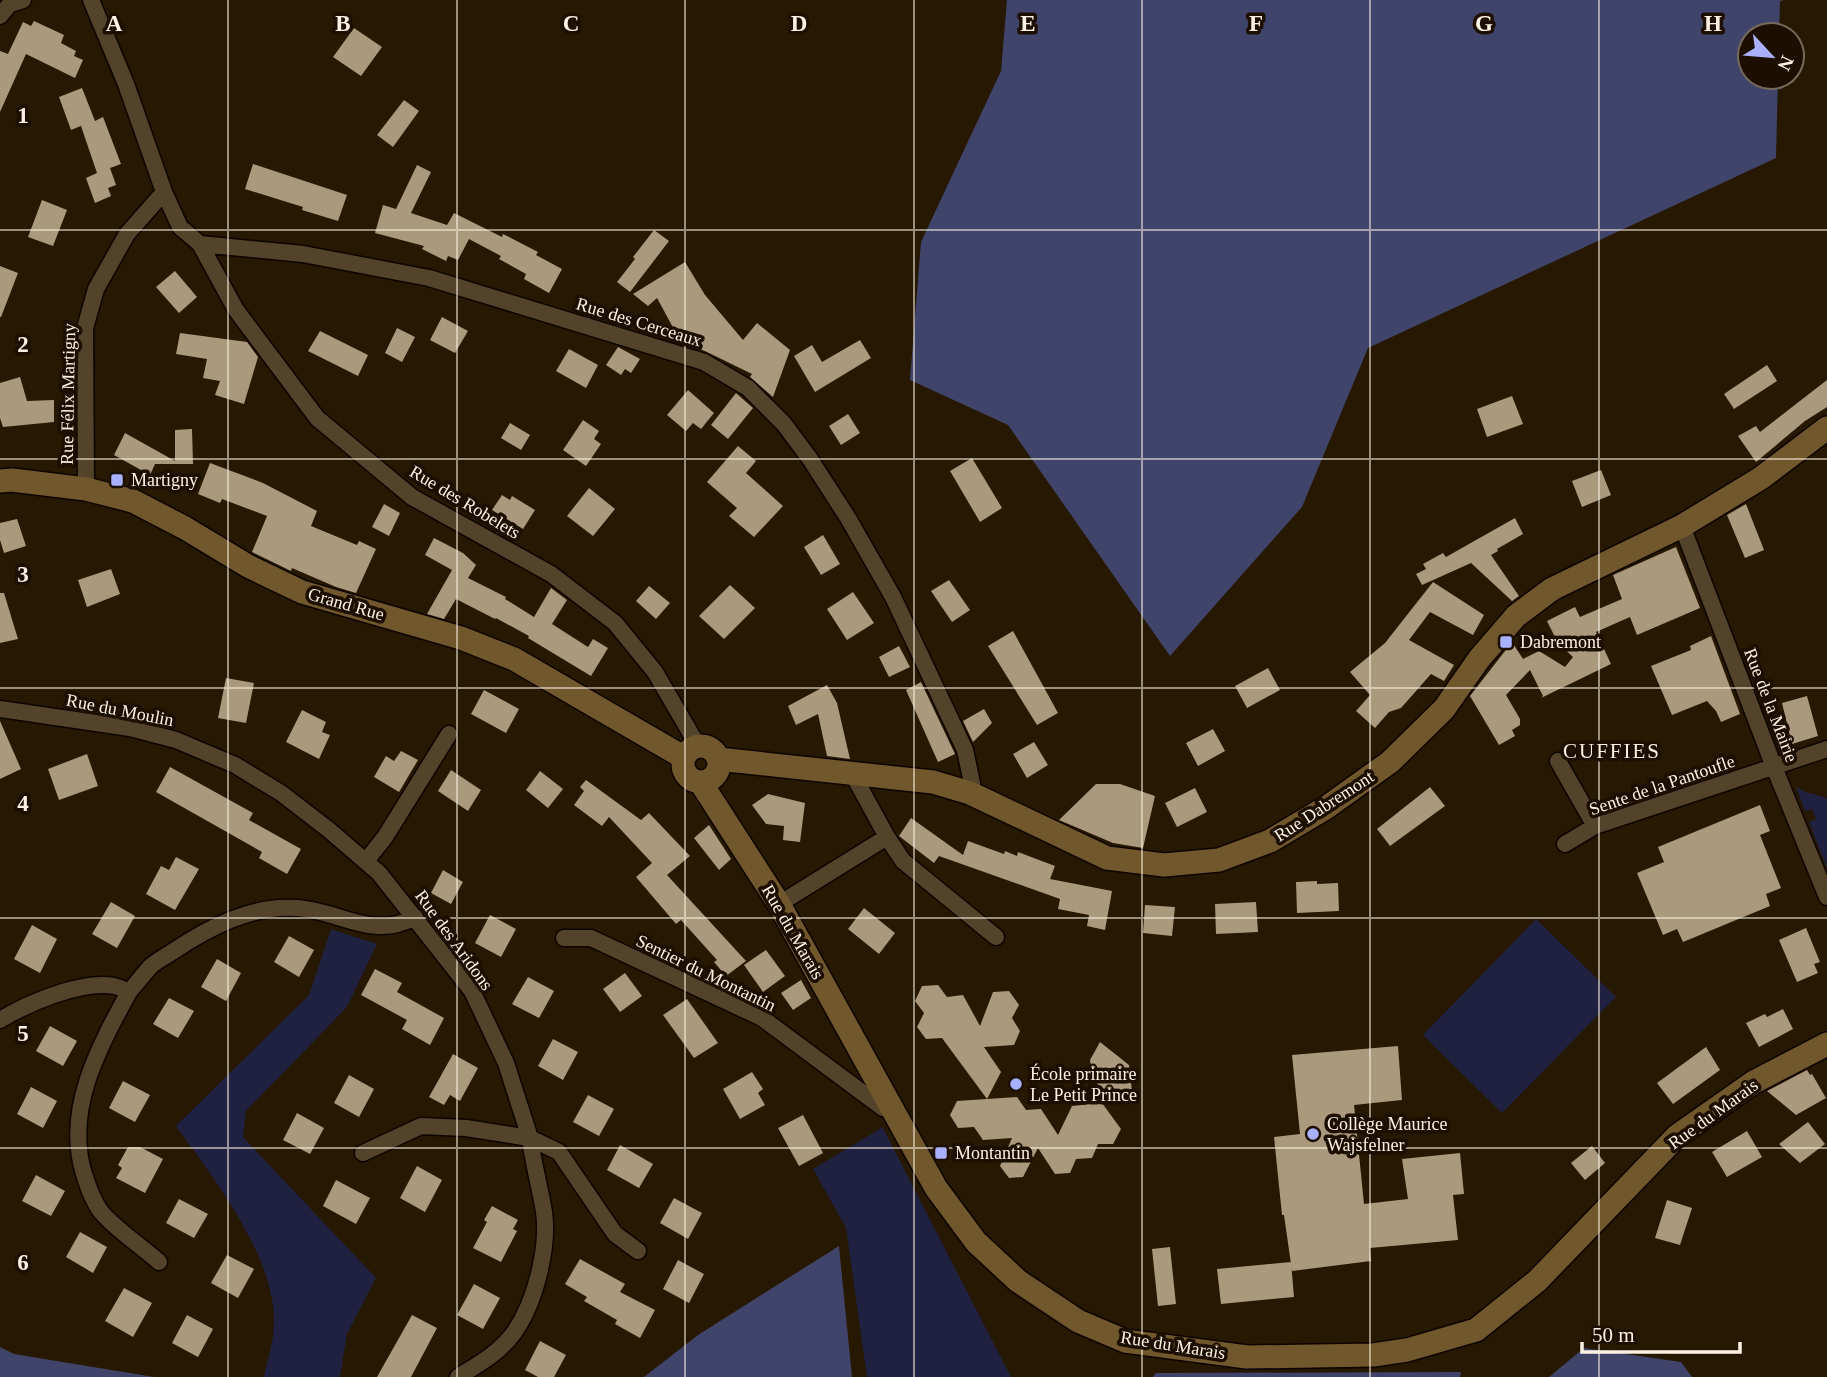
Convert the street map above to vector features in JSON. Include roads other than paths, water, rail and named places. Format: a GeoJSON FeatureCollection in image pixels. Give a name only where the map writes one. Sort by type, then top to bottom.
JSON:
{"type":"FeatureCollection","features":[{"type":"Feature","properties":{"kind":"street"},"geometry":{"type":"LineString","coordinates":[[0,16],[10,5],[23,0]]}},
{"type":"Feature","properties":{"kind":"street"},"geometry":{"type":"LineString","coordinates":[[91,0],[180,228],[200,244]]}},
{"type":"Feature","properties":{"kind":"street","name":"Rue Félix Martigny"},"geometry":{"type":"LineString","coordinates":[[86,489],[85,328],[96,289],[127,234],[164,192]]}},
{"type":"Feature","properties":{"kind":"street","name":"Rue des Robelets"},"geometry":{"type":"LineString","coordinates":[[200,244],[236,310],[317,418],[412,497],[551,574],[615,623],[655,672],[691,752]]}},
{"type":"Feature","properties":{"kind":"street","name":"Rue des Cerceaux"},"geometry":{"type":"LineString","coordinates":[[200,244],[303,254],[429,278],[704,362],[748,388],[783,424],[810,459],[848,517],[893,597],[965,750],[972,783],[970,793]]}},
{"type":"Feature","properties":{"kind":"street","name":"Rue Dabremont"},"geometry":{"type":"LineString","coordinates":[[719,759],[933,782],[970,793],[1107,858],[1164,864],[1219,860],[1270,841],[1327,807],[1390,762],[1444,709],[1479,659],[1516,616],[1552,589],[1682,526],[1761,478],[1827,428]]}},
{"type":"Feature","properties":{"kind":"street","name":"Grand Rue"},"geometry":{"type":"LineString","coordinates":[[0,481],[12,480],[86,489],[134,501],[247,566],[302,592],[461,638],[514,659],[691,752]]}},
{"type":"Feature","properties":{"kind":"street","name":"Rue de la Mairie"},"geometry":{"type":"LineString","coordinates":[[1682,526],[1827,897]]}},
{"type":"Feature","properties":{"kind":"street","name":"Rue du Moulin"},"geometry":{"type":"LineString","coordinates":[[0,709],[130,728],[177,740],[234,765],[281,793],[366,860]]}},
{"type":"Feature","properties":{"kind":"street"},"geometry":{"type":"LineString","coordinates":[[366,860],[385,837],[449,734]]}},
{"type":"Feature","properties":{"kind":"street"},"geometry":{"type":"LineString","coordinates":[[711,748],[719,759],[719,766],[713,778],[701,783],[685,775],[682,769],[691,752],[711,748]]}},
{"type":"Feature","properties":{"kind":"street","name":"Sente de la Pantoufle"},"geometry":{"type":"LineString","coordinates":[[1565,844],[1595,826],[1827,749]]}},
{"type":"Feature","properties":{"kind":"street"},"geometry":{"type":"LineString","coordinates":[[1558,761],[1595,826]]}},
{"type":"Feature","properties":{"kind":"street"},"geometry":{"type":"LineString","coordinates":[[852,773],[903,861],[996,937]]}},
{"type":"Feature","properties":{"kind":"street","name":"Rue du Marais"},"geometry":{"type":"LineString","coordinates":[[701,783],[779,904],[936,1188],[976,1242],[1018,1280],[1079,1321],[1125,1341],[1247,1357],[1373,1355],[1407,1350],[1476,1330],[1537,1281],[1677,1136],[1754,1082],[1827,1044]]}},
{"type":"Feature","properties":{"kind":"street"},"geometry":{"type":"LineString","coordinates":[[779,904],[887,837]]}},
{"type":"Feature","properties":{"kind":"street","name":"Rue des Aridons"},"geometry":{"type":"LineString","coordinates":[[366,860],[415,916],[471,991],[506,1063],[530,1138],[544,1213],[544,1248],[538,1277],[527,1308],[513,1334],[485,1360],[458,1377]]}},
{"type":"Feature","properties":{"kind":"street"},"geometry":{"type":"LineString","coordinates":[[159,1262],[102,1213],[88,1189],[78,1156],[77,1124],[85,1087],[103,1041],[129,992],[152,965],[198,934],[230,919],[269,910],[297,908],[365,925],[391,927],[415,916]]}},
{"type":"Feature","properties":{"kind":"street","name":"Sentier du Montantin"},"geometry":{"type":"LineString","coordinates":[[564,938],[591,938],[762,1018],[883,1108],[892,1110]]}},
{"type":"Feature","properties":{"kind":"street"},"geometry":{"type":"LineString","coordinates":[[0,1020],[48,998],[92,986],[115,986],[129,992]]}},
{"type":"Feature","properties":{"kind":"street"},"geometry":{"type":"LineString","coordinates":[[363,1153],[421,1126],[466,1128],[530,1138],[559,1152],[615,1234],[638,1251]]}},
{"type":"Feature","properties":{"kind":"place","name":"Martigny"},"geometry":{"type":"Point","coordinates":[117,480]}},
{"type":"Feature","properties":{"kind":"place","name":"Dabremont"},"geometry":{"type":"Point","coordinates":[1506,642]}},
{"type":"Feature","properties":{"kind":"place","name":"École primaire Le Petit Prince"},"geometry":{"type":"Point","coordinates":[1016,1084]}},
{"type":"Feature","properties":{"kind":"place","name":"Collège Maurice Wajsfelner"},"geometry":{"type":"Point","coordinates":[1313,1134]}},
{"type":"Feature","properties":{"kind":"place","name":"Montantin"},"geometry":{"type":"Point","coordinates":[941,1153]}},
{"type":"Feature","properties":{"kind":"district","name":"CUFFIES"},"geometry":{"type":"Point","coordinates":[1612,751]}}]}
